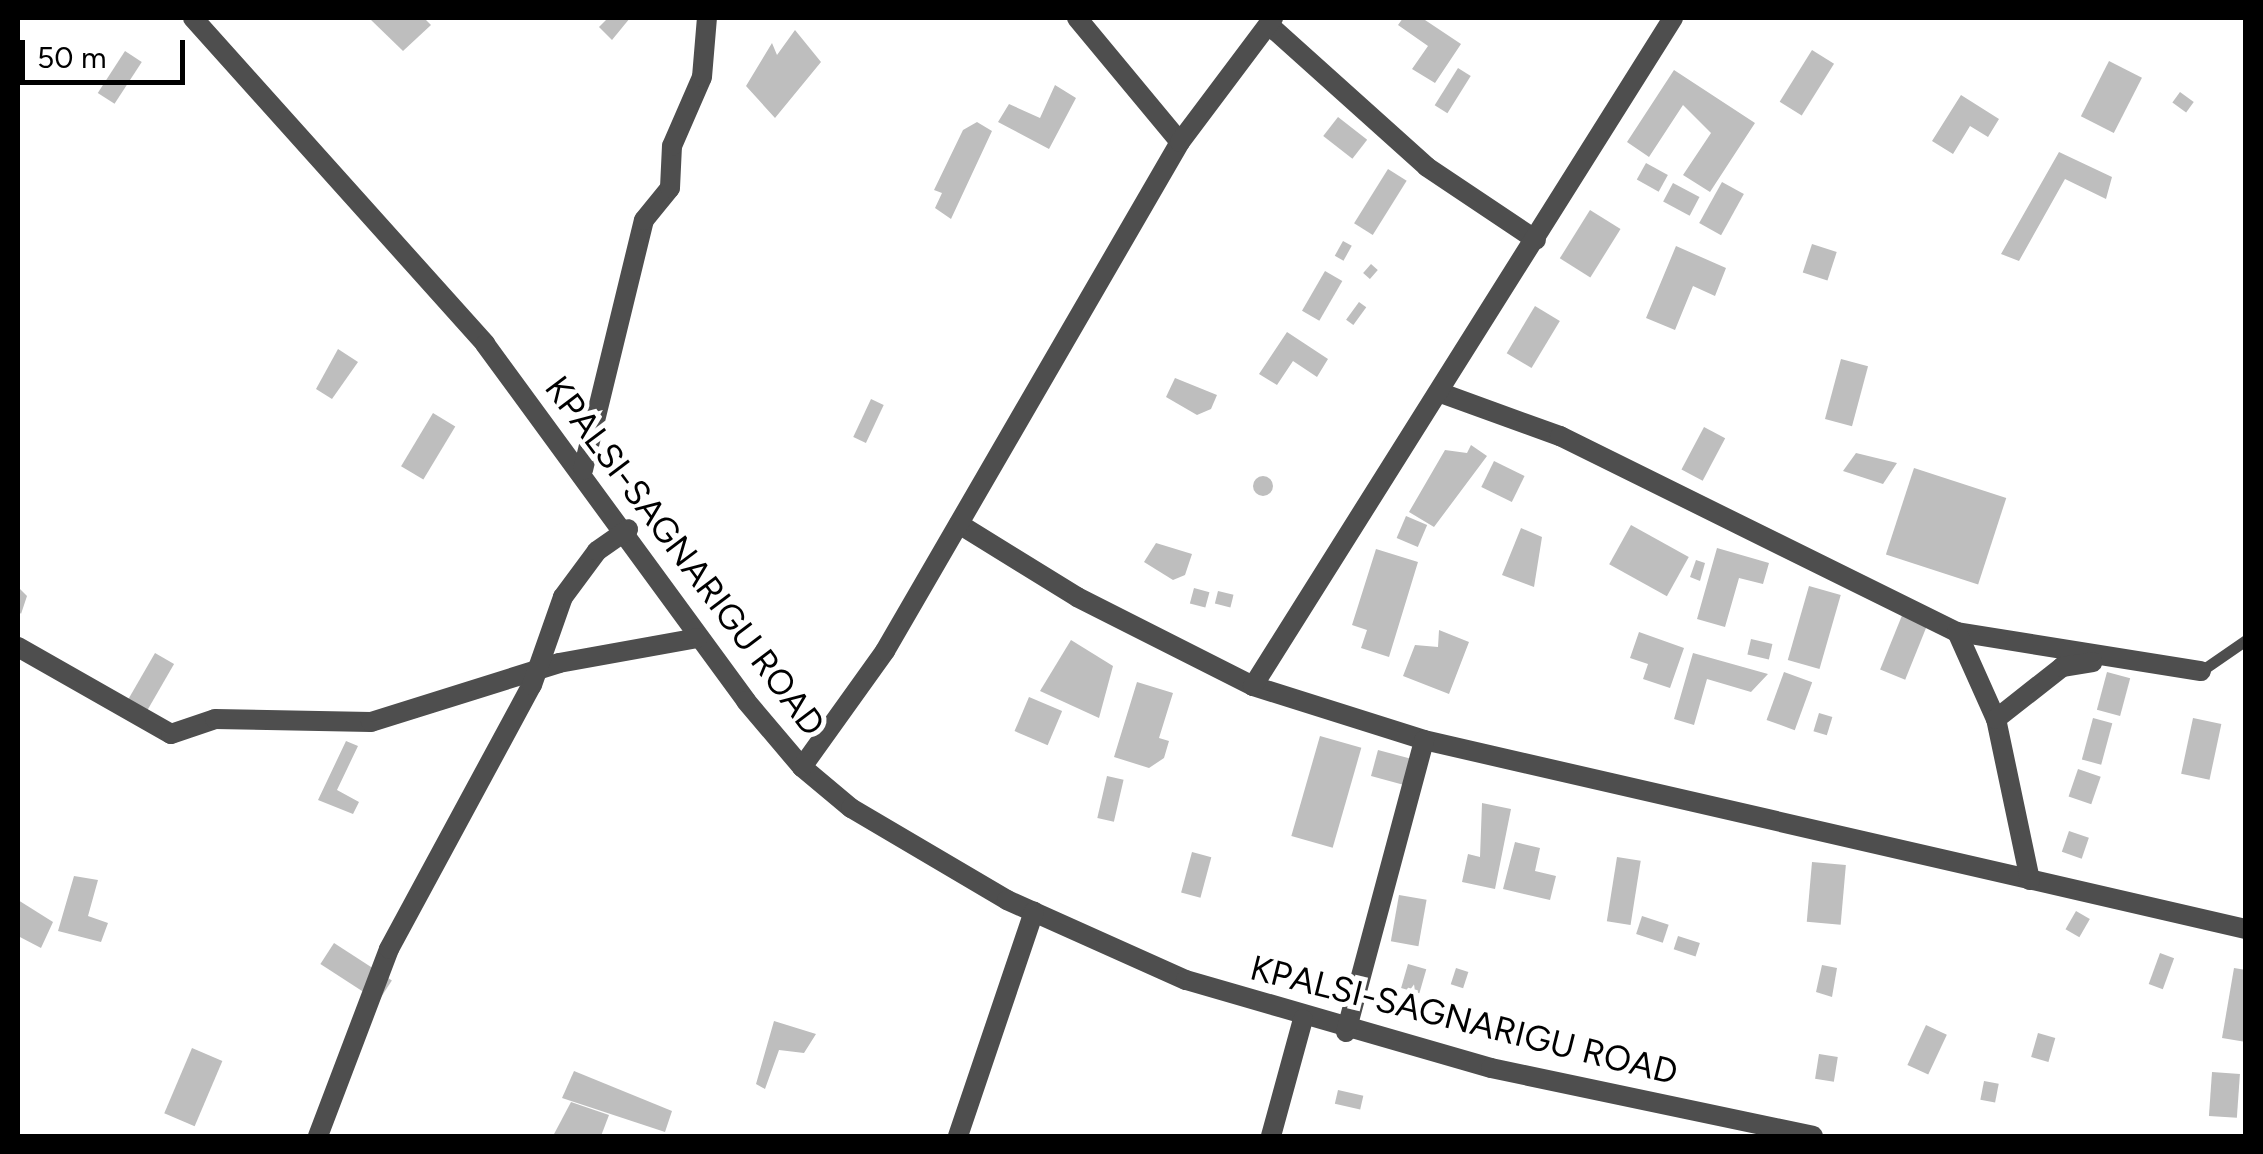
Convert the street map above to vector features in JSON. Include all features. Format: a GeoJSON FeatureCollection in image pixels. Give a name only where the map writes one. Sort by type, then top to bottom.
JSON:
{"type":"FeatureCollection","features":[{"type":"Feature","properties":{"kind":"street","name":"KPALSI-SAGNARIGU ROAD"},"geometry":{"type":"LineString","coordinates":[[193,18],[485,344],[628,530],[698,638],[802,768],[901,840],[1034,912],[1303,1020],[1814,1136]]}},
{"type":"Feature","properties":{"kind":"street"},"geometry":{"type":"LineString","coordinates":[[582,470],[644,220],[670,188],[672,146],[702,77],[708,18]]}},
{"type":"Feature","properties":{"kind":"street"},"geometry":{"type":"LineString","coordinates":[[1077,18],[1180,142]]}},
{"type":"Feature","properties":{"kind":"street"},"geometry":{"type":"LineString","coordinates":[[1253,686],[1674,18]]}},
{"type":"Feature","properties":{"kind":"street"},"geometry":{"type":"LineString","coordinates":[[802,768],[843,716],[959,524],[1180,142],[1271,21],[1427,167],[1536,240]]}},
{"type":"Feature","properties":{"kind":"street"},"geometry":{"type":"LineString","coordinates":[[1441,392],[1560,436],[1956,632],[2202,670]]}},
{"type":"Feature","properties":{"kind":"street"},"geometry":{"type":"LineString","coordinates":[[959,524],[1076,597],[1253,686],[1424,740],[2246,929]]}},
{"type":"Feature","properties":{"kind":"street"},"geometry":{"type":"LineString","coordinates":[[318,1136],[426,869],[539,670],[571,582],[628,530]]}},
{"type":"Feature","properties":{"kind":"street"},"geometry":{"type":"LineString","coordinates":[[1956,632],[1996,719],[2030,880]]}},
{"type":"Feature","properties":{"kind":"street"},"geometry":{"type":"LineString","coordinates":[[18,647],[170,734],[215,719],[371,722],[539,670],[698,638]]}},
{"type":"Feature","properties":{"kind":"street"},"geometry":{"type":"LineString","coordinates":[[1996,719],[2062,667],[2110,658]]}},
{"type":"Feature","properties":{"kind":"street"},"geometry":{"type":"LineString","coordinates":[[1346,1032],[1424,740]]}},
{"type":"Feature","properties":{"kind":"street"},"geometry":{"type":"LineString","coordinates":[[958,1136],[1034,912]]}},
{"type":"Feature","properties":{"kind":"street"},"geometry":{"type":"LineString","coordinates":[[1271,1136],[1303,1020]]}},
{"type":"Feature","properties":{"kind":"lane"},"geometry":{"type":"LineString","coordinates":[[2202,670],[2246,640]]}},
{"type":"Feature","properties":{"kind":"building"},"geometry":{"type":"Polygon","coordinates":[[[369,18],[424,18],[431,25],[403,51],[369,18]]]}},
{"type":"Feature","properties":{"kind":"building"},"geometry":{"type":"Polygon","coordinates":[[[608,18],[630,18],[612,40],[599,27],[608,18]]]}},
{"type":"Feature","properties":{"kind":"building"},"geometry":{"type":"Polygon","coordinates":[[[1403,18],[1422,18],[1461,44],[1435,83],[1412,69],[1428,46],[1398,25],[1403,18]]]}},
{"type":"Feature","properties":{"kind":"building"},"geometry":{"type":"Polygon","coordinates":[[[795,30],[821,62],[775,118],[746,86],[772,43],[777,55],[795,30]]]}},
{"type":"Feature","properties":{"kind":"building"},"geometry":{"type":"Polygon","coordinates":[[[1812,50],[1834,64],[1802,116],[1780,102],[1812,50]]]}},
{"type":"Feature","properties":{"kind":"building"},"geometry":{"type":"Polygon","coordinates":[[[125,51],[142,62],[115,104],[98,93],[125,51]]]}},
{"type":"Feature","properties":{"kind":"building"},"geometry":{"type":"Polygon","coordinates":[[[2109,61],[2142,78],[2114,133],[2081,116],[2109,61]]]}},
{"type":"Feature","properties":{"kind":"building"},"geometry":{"type":"Polygon","coordinates":[[[1458,68],[1471,76],[1447,113],[1435,105],[1458,68]]]}},
{"type":"Feature","properties":{"kind":"building"},"geometry":{"type":"Polygon","coordinates":[[[1674,70],[1755,123],[1710,192],[1683,175],[1711,133],[1683,105],[1649,157],[1627,142],[1674,70]]]}},
{"type":"Feature","properties":{"kind":"building"},"geometry":{"type":"Polygon","coordinates":[[[1055,85],[1076,98],[1049,149],[998,122],[1009,104],[1040,118],[1055,85]]]}},
{"type":"Feature","properties":{"kind":"building"},"geometry":{"type":"Polygon","coordinates":[[[2180,92],[2194,102],[2186,113],[2172,103],[2180,92]]]}},
{"type":"Feature","properties":{"kind":"building"},"geometry":{"type":"Polygon","coordinates":[[[1961,95],[1999,119],[1988,137],[1970,126],[1953,154],[1932,141],[1961,95]]]}},
{"type":"Feature","properties":{"kind":"building"},"geometry":{"type":"Polygon","coordinates":[[[1338,117],[1367,140],[1352,159],[1323,136],[1338,117]]]}},
{"type":"Feature","properties":{"kind":"building"},"geometry":{"type":"Polygon","coordinates":[[[977,122],[992,131],[951,219],[935,208],[942,193],[934,190],[963,130],[977,122]]]}},
{"type":"Feature","properties":{"kind":"building"},"geometry":{"type":"Polygon","coordinates":[[[2059,152],[2112,177],[2106,199],[2065,179],[2019,261],[2001,254],[2059,152]]]}},
{"type":"Feature","properties":{"kind":"building"},"geometry":{"type":"Polygon","coordinates":[[[1646,163],[1668,175],[1659,192],[1637,180],[1646,163]]]}},
{"type":"Feature","properties":{"kind":"building"},"geometry":{"type":"Polygon","coordinates":[[[1388,169],[1407,181],[1373,235],[1354,223],[1388,169]]]}},
{"type":"Feature","properties":{"kind":"building"},"geometry":{"type":"Polygon","coordinates":[[[1722,182],[1744,194],[1721,235],[1699,223],[1722,182]]]}},
{"type":"Feature","properties":{"kind":"building"},"geometry":{"type":"Polygon","coordinates":[[[1673,183],[1699,197],[1690,216],[1663,202],[1673,183]]]}},
{"type":"Feature","properties":{"kind":"building"},"geometry":{"type":"Polygon","coordinates":[[[1590,210],[1621,229],[1590,277],[1560,258],[1590,210]]]}},
{"type":"Feature","properties":{"kind":"building"},"geometry":{"type":"Polygon","coordinates":[[[1343,241],[1352,246],[1344,261],[1335,256],[1343,241]]]}},
{"type":"Feature","properties":{"kind":"building"},"geometry":{"type":"Polygon","coordinates":[[[1812,244],[1837,252],[1827,281],[1803,273],[1812,244]]]}},
{"type":"Feature","properties":{"kind":"building"},"geometry":{"type":"Polygon","coordinates":[[[1676,246],[1726,268],[1715,296],[1693,286],[1675,330],[1646,318],[1676,246]]]}},
{"type":"Feature","properties":{"kind":"building"},"geometry":{"type":"Polygon","coordinates":[[[1371,264],[1378,270],[1370,279],[1363,273],[1371,264]]]}},
{"type":"Feature","properties":{"kind":"building"},"geometry":{"type":"Polygon","coordinates":[[[1325,271],[1342,281],[1319,321],[1302,311],[1325,271]]]}},
{"type":"Feature","properties":{"kind":"building"},"geometry":{"type":"Polygon","coordinates":[[[1359,302],[1366,307],[1353,325],[1346,320],[1359,302]]]}},
{"type":"Feature","properties":{"kind":"building"},"geometry":{"type":"Polygon","coordinates":[[[1535,306],[1560,321],[1532,368],[1507,353],[1535,306]]]}},
{"type":"Feature","properties":{"kind":"building"},"geometry":{"type":"Polygon","coordinates":[[[1287,332],[1328,359],[1317,377],[1293,361],[1277,385],[1259,374],[1287,332]]]}},
{"type":"Feature","properties":{"kind":"building"},"geometry":{"type":"Polygon","coordinates":[[[338,349],[358,362],[332,399],[316,389],[338,349]]]}},
{"type":"Feature","properties":{"kind":"building"},"geometry":{"type":"Polygon","coordinates":[[[1841,359],[1868,366],[1852,426],[1825,419],[1841,359]]]}},
{"type":"Feature","properties":{"kind":"building"},"geometry":{"type":"Polygon","coordinates":[[[1175,378],[1217,395],[1211,409],[1197,415],[1166,397],[1175,378]]]}},
{"type":"Feature","properties":{"kind":"building"},"geometry":{"type":"Polygon","coordinates":[[[871,399],[884,405],[866,443],[853,437],[871,399]]]}},
{"type":"Feature","properties":{"kind":"building"},"geometry":{"type":"Polygon","coordinates":[[[433,413],[455,426],[423,480],[401,466],[433,413]]]}},
{"type":"Feature","properties":{"kind":"building"},"geometry":{"type":"Polygon","coordinates":[[[1704,427],[1725,438],[1703,481],[1681,469],[1704,427]]]}},
{"type":"Feature","properties":{"kind":"building"},"geometry":{"type":"Polygon","coordinates":[[[1471,445],[1487,456],[1434,527],[1409,512],[1445,450],[1467,453],[1471,445]]]}},
{"type":"Feature","properties":{"kind":"building"},"geometry":{"type":"Polygon","coordinates":[[[1856,453],[1897,463],[1883,484],[1843,471],[1856,453]]]}},
{"type":"Feature","properties":{"kind":"building"},"geometry":{"type":"Polygon","coordinates":[[[1494,461],[1525,476],[1512,502],[1481,487],[1494,461]]]}},
{"type":"Feature","properties":{"kind":"building"},"geometry":{"type":"Polygon","coordinates":[[[1914,468],[2006,498],[1978,585],[1886,555],[1914,468]]]}},
{"type":"Feature","properties":{"kind":"building"},"geometry":{"type":"Polygon","coordinates":[[[1263,476],[1273,486],[1263,496],[1253,486],[1263,476]]]}},
{"type":"Feature","properties":{"kind":"building"},"geometry":{"type":"Polygon","coordinates":[[[1406,516],[1427,525],[1418,547],[1397,538],[1406,516]]]}},
{"type":"Feature","properties":{"kind":"building"},"geometry":{"type":"Polygon","coordinates":[[[1631,525],[1689,557],[1667,596],[1609,564],[1631,525]]]}},
{"type":"Feature","properties":{"kind":"building"},"geometry":{"type":"Polygon","coordinates":[[[1521,528],[1542,537],[1534,587],[1502,575],[1521,528]]]}},
{"type":"Feature","properties":{"kind":"building"},"geometry":{"type":"Polygon","coordinates":[[[1156,543],[1192,554],[1185,575],[1173,580],[1144,562],[1156,543]]]}},
{"type":"Feature","properties":{"kind":"building"},"geometry":{"type":"Polygon","coordinates":[[[1717,548],[1769,563],[1763,584],[1739,578],[1725,627],[1697,619],[1717,548]]]}},
{"type":"Feature","properties":{"kind":"building"},"geometry":{"type":"Polygon","coordinates":[[[1376,549],[1418,562],[1389,657],[1361,648],[1367,630],[1352,625],[1376,549]]]}},
{"type":"Feature","properties":{"kind":"building"},"geometry":{"type":"Polygon","coordinates":[[[1696,560],[1705,563],[1700,581],[1690,577],[1696,560]]]}},
{"type":"Feature","properties":{"kind":"building"},"geometry":{"type":"Polygon","coordinates":[[[1809,586],[1841,595],[1819,669],[1788,660],[1809,586]]]}},
{"type":"Feature","properties":{"kind":"building"},"geometry":{"type":"Polygon","coordinates":[[[18,587],[27,596],[21,614],[18,610],[18,587]]]}},
{"type":"Feature","properties":{"kind":"building"},"geometry":{"type":"Polygon","coordinates":[[[1194,588],[1209,592],[1205,608],[1190,603],[1194,588]]]}},
{"type":"Feature","properties":{"kind":"building"},"geometry":{"type":"Polygon","coordinates":[[[1218,591],[1234,595],[1230,607],[1215,604],[1218,591]]]}},
{"type":"Feature","properties":{"kind":"building"},"geometry":{"type":"Polygon","coordinates":[[[1903,613],[1928,623],[1905,680],[1880,670],[1903,613]]]}},
{"type":"Feature","properties":{"kind":"building"},"geometry":{"type":"Polygon","coordinates":[[[1439,630],[1469,642],[1449,694],[1403,676],[1415,645],[1438,647],[1439,630]]]}},
{"type":"Feature","properties":{"kind":"building"},"geometry":{"type":"Polygon","coordinates":[[[1639,632],[1684,648],[1670,688],[1643,679],[1648,664],[1630,658],[1639,632]]]}},
{"type":"Feature","properties":{"kind":"building"},"geometry":{"type":"Polygon","coordinates":[[[1751,639],[1772,644],[1769,660],[1747,655],[1751,639]]]}},
{"type":"Feature","properties":{"kind":"building"},"geometry":{"type":"Polygon","coordinates":[[[1071,640],[1113,666],[1099,718],[1040,691],[1071,640]]]}},
{"type":"Feature","properties":{"kind":"building"},"geometry":{"type":"Polygon","coordinates":[[[155,653],[174,664],[147,711],[128,700],[155,653]]]}},
{"type":"Feature","properties":{"kind":"building"},"geometry":{"type":"Polygon","coordinates":[[[1693,653],[1768,674],[1751,692],[1707,679],[1694,725],[1674,719],[1693,653]]]}},
{"type":"Feature","properties":{"kind":"building"},"geometry":{"type":"Polygon","coordinates":[[[1784,672],[1812,682],[1795,730],[1767,720],[1784,672]]]}},
{"type":"Feature","properties":{"kind":"building"},"geometry":{"type":"Polygon","coordinates":[[[2107,672],[2130,678],[2120,716],[2097,710],[2107,672]]]}},
{"type":"Feature","properties":{"kind":"building"},"geometry":{"type":"Polygon","coordinates":[[[1137,682],[1173,693],[1159,738],[1169,741],[1164,758],[1149,768],[1114,757],[1137,682]]]}},
{"type":"Feature","properties":{"kind":"building"},"geometry":{"type":"Polygon","coordinates":[[[1029,697],[1062,711],[1048,745],[1015,731],[1029,697]]]}},
{"type":"Feature","properties":{"kind":"building"},"geometry":{"type":"Polygon","coordinates":[[[1819,713],[1832,717],[1827,735],[1813,731],[1819,713]]]}},
{"type":"Feature","properties":{"kind":"building"},"geometry":{"type":"Polygon","coordinates":[[[2093,718],[2112,723],[2101,765],[2082,760],[2093,718]]]}},
{"type":"Feature","properties":{"kind":"building"},"geometry":{"type":"Polygon","coordinates":[[[2193,718],[2221,724],[2210,780],[2181,774],[2193,718]]]}},
{"type":"Feature","properties":{"kind":"building"},"geometry":{"type":"Polygon","coordinates":[[[1320,736],[1361,748],[1333,848],[1291,836],[1320,736]]]}},
{"type":"Feature","properties":{"kind":"building"},"geometry":{"type":"Polygon","coordinates":[[[346,741],[358,746],[337,790],[359,802],[353,814],[318,800],[346,741]]]}},
{"type":"Feature","properties":{"kind":"building"},"geometry":{"type":"Polygon","coordinates":[[[1378,750],[1415,760],[1408,786],[1371,776],[1378,750]]]}},
{"type":"Feature","properties":{"kind":"building"},"geometry":{"type":"Polygon","coordinates":[[[2078,769],[2101,777],[2091,804],[2069,796],[2078,769]]]}},
{"type":"Feature","properties":{"kind":"building"},"geometry":{"type":"Polygon","coordinates":[[[1107,776],[1124,780],[1114,822],[1097,818],[1107,776]]]}},
{"type":"Feature","properties":{"kind":"building"},"geometry":{"type":"Polygon","coordinates":[[[1482,803],[1511,809],[1495,889],[1462,882],[1468,854],[1480,857],[1482,803]]]}},
{"type":"Feature","properties":{"kind":"building"},"geometry":{"type":"Polygon","coordinates":[[[2069,831],[2089,838],[2082,859],[2062,852],[2069,831]]]}},
{"type":"Feature","properties":{"kind":"building"},"geometry":{"type":"Polygon","coordinates":[[[1515,842],[1540,848],[1535,871],[1556,876],[1550,900],[1503,889],[1515,842]]]}},
{"type":"Feature","properties":{"kind":"building"},"geometry":{"type":"Polygon","coordinates":[[[1192,852],[1211,857],[1200,898],[1181,893],[1192,852]]]}},
{"type":"Feature","properties":{"kind":"building"},"geometry":{"type":"Polygon","coordinates":[[[1617,857],[1641,861],[1631,925],[1607,921],[1617,857]]]}},
{"type":"Feature","properties":{"kind":"building"},"geometry":{"type":"Polygon","coordinates":[[[1812,862],[1846,865],[1841,925],[1807,922],[1812,862]]]}},
{"type":"Feature","properties":{"kind":"building"},"geometry":{"type":"Polygon","coordinates":[[[74,876],[98,880],[88,916],[108,923],[101,942],[58,931],[74,876]]]}},
{"type":"Feature","properties":{"kind":"building"},"geometry":{"type":"Polygon","coordinates":[[[1399,895],[1427,900],[1418,946],[1391,941],[1399,895]]]}},
{"type":"Feature","properties":{"kind":"building"},"geometry":{"type":"Polygon","coordinates":[[[18,900],[53,922],[41,948],[18,936],[18,900]]]}},
{"type":"Feature","properties":{"kind":"building"},"geometry":{"type":"Polygon","coordinates":[[[2076,911],[2090,919],[2079,937],[2066,929],[2076,911]]]}},
{"type":"Feature","properties":{"kind":"building"},"geometry":{"type":"Polygon","coordinates":[[[1642,916],[1669,925],[1663,943],[1636,934],[1642,916]]]}},
{"type":"Feature","properties":{"kind":"building"},"geometry":{"type":"Polygon","coordinates":[[[1678,936],[1700,943],[1696,956],[1674,949],[1678,936]]]}},
{"type":"Feature","properties":{"kind":"building"},"geometry":{"type":"Polygon","coordinates":[[[334,943],[392,981],[378,1002],[320,964],[334,943]]]}},
{"type":"Feature","properties":{"kind":"building"},"geometry":{"type":"Polygon","coordinates":[[[2160,953],[2174,958],[2163,989],[2149,984],[2160,953]]]}},
{"type":"Feature","properties":{"kind":"building"},"geometry":{"type":"Polygon","coordinates":[[[1408,964],[1426,969],[1419,993],[1401,988],[1408,964]]]}},
{"type":"Feature","properties":{"kind":"building"},"geometry":{"type":"Polygon","coordinates":[[[1822,965],[1837,968],[1832,997],[1816,992],[1822,965]]]}},
{"type":"Feature","properties":{"kind":"building"},"geometry":{"type":"Polygon","coordinates":[[[1456,968],[1468,972],[1463,988],[1451,984],[1456,968]]]}},
{"type":"Feature","properties":{"kind":"building"},"geometry":{"type":"Polygon","coordinates":[[[2234,968],[2246,970],[2246,1042],[2222,1038],[2234,968]]]}},
{"type":"Feature","properties":{"kind":"building"},"geometry":{"type":"Polygon","coordinates":[[[774,1021],[816,1034],[804,1053],[779,1050],[765,1089],[756,1084],[774,1021]]]}},
{"type":"Feature","properties":{"kind":"building"},"geometry":{"type":"Polygon","coordinates":[[[1926,1025],[1947,1035],[1928,1075],[1907,1065],[1926,1025]]]}},
{"type":"Feature","properties":{"kind":"building"},"geometry":{"type":"Polygon","coordinates":[[[2038,1033],[2055,1038],[2048,1062],[2031,1057],[2038,1033]]]}},
{"type":"Feature","properties":{"kind":"building"},"geometry":{"type":"Polygon","coordinates":[[[192,1048],[222,1061],[195,1126],[164,1113],[192,1048]]]}},
{"type":"Feature","properties":{"kind":"building"},"geometry":{"type":"Polygon","coordinates":[[[1819,1054],[1838,1057],[1834,1082],[1815,1079],[1819,1054]]]}},
{"type":"Feature","properties":{"kind":"building"},"geometry":{"type":"Polygon","coordinates":[[[574,1071],[672,1111],[665,1132],[562,1098],[574,1071]]]}},
{"type":"Feature","properties":{"kind":"building"},"geometry":{"type":"Polygon","coordinates":[[[2212,1072],[2240,1074],[2237,1118],[2209,1116],[2212,1072]]]}},
{"type":"Feature","properties":{"kind":"building"},"geometry":{"type":"Polygon","coordinates":[[[1984,1081],[1999,1084],[1995,1103],[1980,1100],[1984,1081]]]}},
{"type":"Feature","properties":{"kind":"building"},"geometry":{"type":"Polygon","coordinates":[[[1338,1090],[1363,1096],[1360,1109],[1335,1104],[1338,1090]]]}},
{"type":"Feature","properties":{"kind":"building"},"geometry":{"type":"Polygon","coordinates":[[[571,1102],[609,1115],[601,1136],[553,1136],[571,1102]]]}}]}
